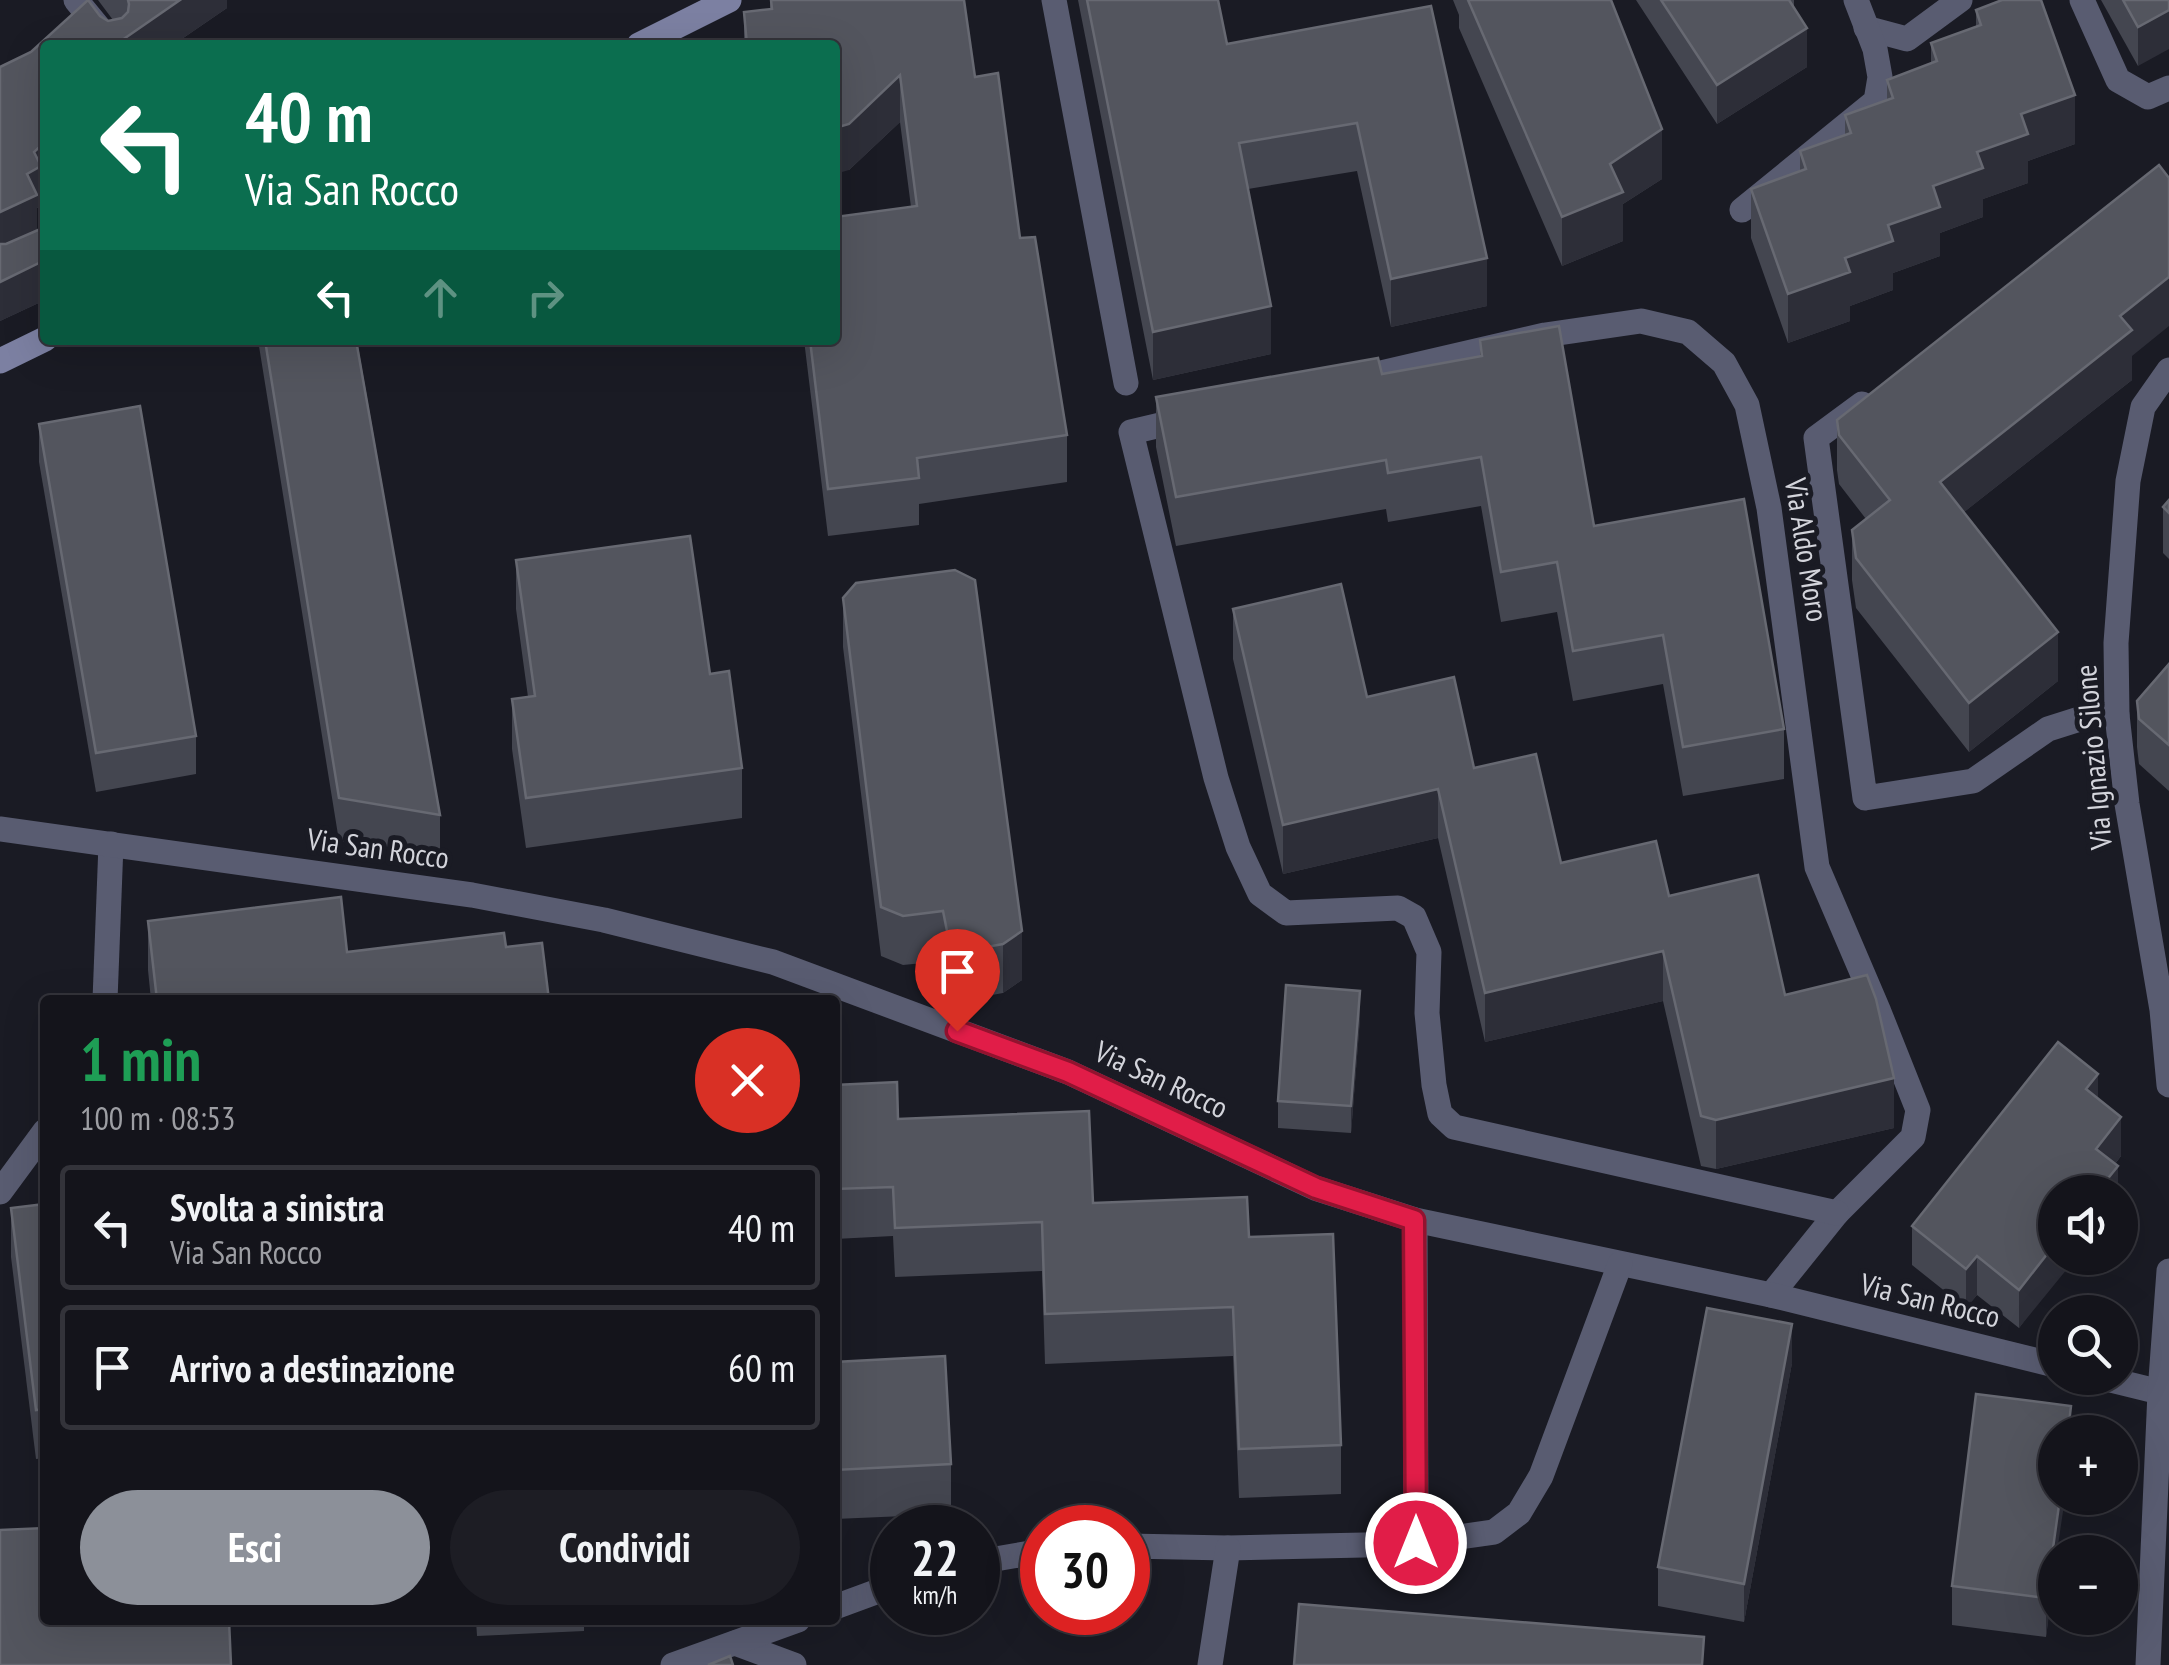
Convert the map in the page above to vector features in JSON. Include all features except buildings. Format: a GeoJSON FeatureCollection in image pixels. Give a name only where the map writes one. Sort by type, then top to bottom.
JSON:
{"type":"FeatureCollection","features":[{"type":"Feature","properties":{"kind":"main road"},"geometry":{"type":"LineString","coordinates":[[649,40],[729,0]]}},
{"type":"Feature","properties":{"kind":"main road"},"geometry":{"type":"LineString","coordinates":[[0,361],[40,341]]}},
{"type":"Feature","properties":{"kind":"street"},"geometry":{"type":"LineString","coordinates":[[76,0],[109,40]]}},
{"type":"Feature","properties":{"kind":"street"},"geometry":{"type":"LineString","coordinates":[[1054,0],[1126,383]]}},
{"type":"Feature","properties":{"kind":"street"},"geometry":{"type":"LineString","coordinates":[[1742,210],[1876,102],[1880,77],[1856,0]]}},
{"type":"Feature","properties":{"kind":"street"},"geometry":{"type":"LineString","coordinates":[[1866,28],[1907,39],[1960,0]]}},
{"type":"Feature","properties":{"kind":"street"},"geometry":{"type":"LineString","coordinates":[[2082,0],[2118,80],[2148,97],[2169,88]]}},
{"type":"Feature","properties":{"kind":"street","name":"Via Aldo Moro"},"geometry":{"type":"LineString","coordinates":[[1319,388],[1546,335],[1641,321],[1688,332],[1724,363],[1746,405],[1769,508],[1817,867],[1918,1110],[1913,1136],[1837,1213],[1771,1295]]}},
{"type":"Feature","properties":{"kind":"street","name":"Via Ignazio Silone"},"geometry":{"type":"LineString","coordinates":[[2169,370],[2142,407],[2128,481],[2116,643],[2118,715],[2140,887],[2162,1010],[2169,1085]]}},
{"type":"Feature","properties":{"kind":"street"},"geometry":{"type":"LineString","coordinates":[[1880,391],[1816,438],[1865,798],[1972,781],[2048,729],[2090,716],[2118,715]]}},
{"type":"Feature","properties":{"kind":"street"},"geometry":{"type":"LineString","coordinates":[[1206,414],[1131,432],[1216,778],[1238,846],[1260,894],[1286,913],[1398,908],[1414,917],[1428,952],[1427,1013],[1434,1084],[1440,1114],[1454,1127],[1837,1213]]}},
{"type":"Feature","properties":{"kind":"street","name":"Via San Rocco"},"geometry":{"type":"LineString","coordinates":[[0,829],[472,894],[604,920],[772,962],[1068,1072],[1316,1188],[1414,1220],[1771,1295],[2038,1362]]}},
{"type":"Feature","properties":{"kind":"street"},"geometry":{"type":"LineString","coordinates":[[105,995],[112,844]]}},
{"type":"Feature","properties":{"kind":"street"},"geometry":{"type":"LineString","coordinates":[[0,1192],[40,1139]]}},
{"type":"Feature","properties":{"kind":"street"},"geometry":{"type":"LineString","coordinates":[[1414,1220],[1416,1543]]}},
{"type":"Feature","properties":{"kind":"street"},"geometry":{"type":"LineString","coordinates":[[1150,1546],[1416,1543],[1494,1532],[1519,1513],[1541,1476],[1620,1264]]}},
{"type":"Feature","properties":{"kind":"street"},"geometry":{"type":"LineString","coordinates":[[2148,1665],[2169,1271]]}},
{"type":"Feature","properties":{"kind":"street"},"geometry":{"type":"LineString","coordinates":[[2138,1386],[2160,1392]]}},
{"type":"Feature","properties":{"kind":"street"},"geometry":{"type":"LineString","coordinates":[[1210,1665],[1228,1548]]}},
{"type":"Feature","properties":{"kind":"street"},"geometry":{"type":"LineString","coordinates":[[840,1605],[870,1594]]}},
{"type":"Feature","properties":{"kind":"street"},"geometry":{"type":"LineString","coordinates":[[674,1665],[784,1625]]}},
{"type":"Feature","properties":{"kind":"street"},"geometry":{"type":"LineString","coordinates":[[735,1643],[794,1665]]}},
{"type":"Feature","properties":{"kind":"route"},"geometry":{"type":"LineString","coordinates":[[957,1031],[1068,1072],[1316,1188],[1414,1220],[1416,1543]]}}]}
